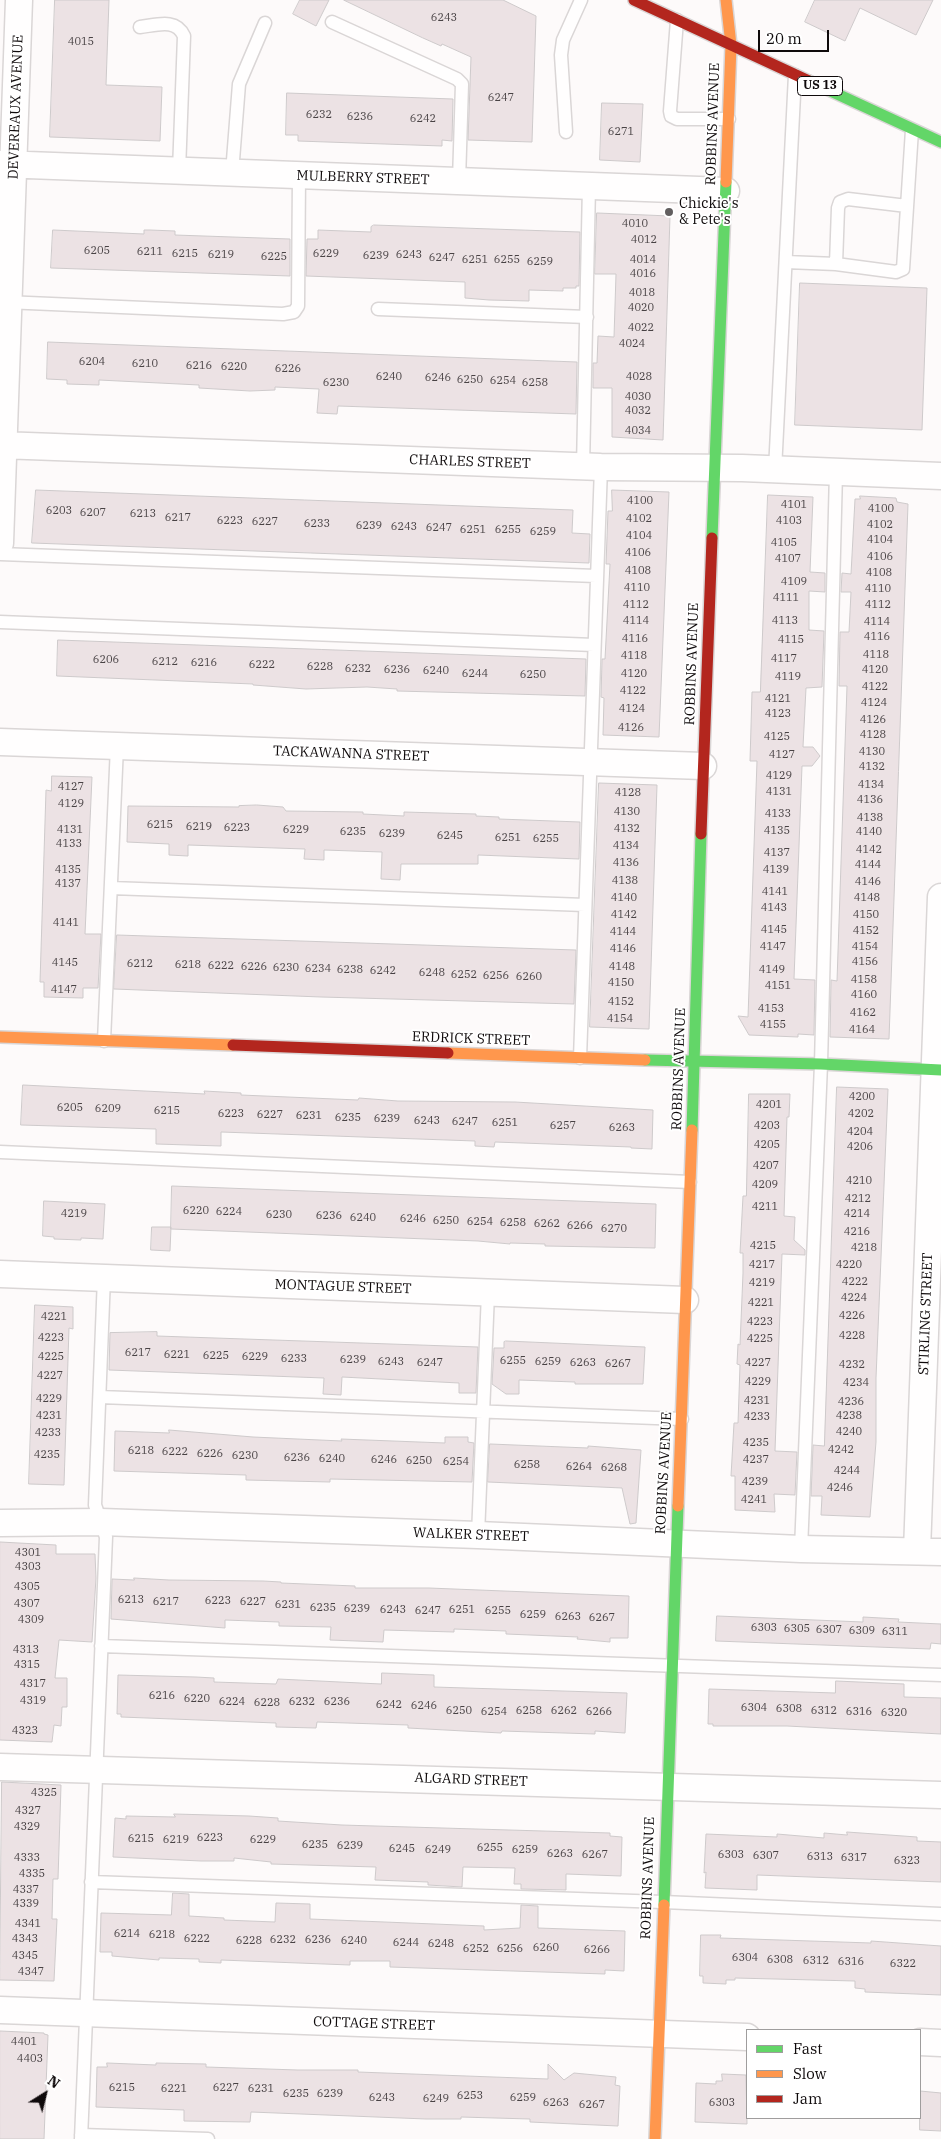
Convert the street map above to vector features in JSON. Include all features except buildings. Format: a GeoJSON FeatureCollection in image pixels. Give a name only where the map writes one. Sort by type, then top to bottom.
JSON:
{"type":"FeatureCollection","features":[{"type":"Feature","properties":{"kind":"main road"},"geometry":{"type":"LineString","coordinates":[[634,0],[731,45]]}},
{"type":"Feature","properties":{"kind":"main road","name":"ROBBINS AVENUE"},"geometry":{"type":"LineString","coordinates":[[655,2139],[662,1902],[695,1060],[703,766],[729,119],[731,45],[726,0]]}},
{"type":"Feature","properties":{"kind":"main road","name":"US 13"},"geometry":{"type":"LineString","coordinates":[[731,45],[941,142]]}},
{"type":"Feature","properties":{"kind":"main road","name":"ERDRICK STREET"},"geometry":{"type":"LineString","coordinates":[[0,1037],[580,1058],[822,1064],[938,1070]]}},
{"type":"Feature","properties":{"kind":"street","name":"DEVEREAUX AVENUE"},"geometry":{"type":"LineString","coordinates":[[0,543],[7,164],[13,50],[19,0]]}},
{"type":"Feature","properties":{"kind":"street","name":"MULBERRY STREET"},"geometry":{"type":"LineString","coordinates":[[7,164],[726,191]]}},
{"type":"Feature","properties":{"kind":"street","name":"CHARLES STREET"},"geometry":{"type":"LineString","coordinates":[[2,445],[592,467],[716,468],[941,476]]}},
{"type":"Feature","properties":{"kind":"street","name":"TACKAWANNA STREET"},"geometry":{"type":"LineString","coordinates":[[0,742],[703,766]]}},
{"type":"Feature","properties":{"kind":"street","name":"STIRLING STREET"},"geometry":{"type":"LineString","coordinates":[[929,1552],[941,897]]}},
{"type":"Feature","properties":{"kind":"street","name":"MONTAGUE STREET"},"geometry":{"type":"LineString","coordinates":[[0,1274],[685,1300]]}},
{"type":"Feature","properties":{"kind":"street","name":"WALKER STREET"},"geometry":{"type":"LineString","coordinates":[[0,1523],[101,1522],[478,1535],[801,1549],[929,1552]]}},
{"type":"Feature","properties":{"kind":"street","name":"ALGARD STREET"},"geometry":{"type":"LineString","coordinates":[[0,1767],[667,1785],[941,1795]]}},
{"type":"Feature","properties":{"kind":"street","name":"COTTAGE STREET"},"geometry":{"type":"LineString","coordinates":[[0,2010],[746,2037]]}},
{"type":"Feature","properties":{"kind":"street"},"geometry":{"type":"LineString","coordinates":[[921,2042],[941,2042]]}},
{"type":"Feature","properties":{"kind":"lane"},"geometry":{"type":"LineString","coordinates":[[566,132],[561,56],[563,40],[581,0]]}},
{"type":"Feature","properties":{"kind":"lane"},"geometry":{"type":"LineString","coordinates":[[677,20],[671,116],[677,119],[729,119]]}},
{"type":"Feature","properties":{"kind":"lane"},"geometry":{"type":"LineString","coordinates":[[232,173],[239,84],[266,22]]}},
{"type":"Feature","properties":{"kind":"lane"},"geometry":{"type":"LineString","coordinates":[[332,22],[457,79],[462,84],[459,181]]}},
{"type":"Feature","properties":{"kind":"lane"},"geometry":{"type":"LineString","coordinates":[[140,27],[173,24],[180,28],[184,36],[179,171]]}},
{"type":"Feature","properties":{"kind":"lane"},"geometry":{"type":"LineString","coordinates":[[774,470],[795,74]]}},
{"type":"Feature","properties":{"kind":"lane"},"geometry":{"type":"LineString","coordinates":[[786,262],[836,264],[896,272],[903,269],[912,130]]}},
{"type":"Feature","properties":{"kind":"lane"},"geometry":{"type":"LineString","coordinates":[[4,301],[283,314],[294,312],[298,306],[299,175]]}},
{"type":"Feature","properties":{"kind":"lane"},"geometry":{"type":"LineString","coordinates":[[580,1058],[596,576],[586,318],[590,186]]}},
{"type":"Feature","properties":{"kind":"lane"},"geometry":{"type":"LineString","coordinates":[[836,264],[838,208],[840,202],[848,199],[907,206]]}},
{"type":"Feature","properties":{"kind":"lane"},"geometry":{"type":"LineString","coordinates":[[378,309],[586,318]]}},
{"type":"Feature","properties":{"kind":"lane"},"geometry":{"type":"LineString","coordinates":[[801,1549],[822,1064],[836,472]]}},
{"type":"Feature","properties":{"kind":"lane"},"geometry":{"type":"LineString","coordinates":[[0,554],[596,576]]}},
{"type":"Feature","properties":{"kind":"lane"},"geometry":{"type":"LineString","coordinates":[[0,622],[594,645]]}},
{"type":"Feature","properties":{"kind":"lane"},"geometry":{"type":"LineString","coordinates":[[104,1041],[117,746]]}},
{"type":"Feature","properties":{"kind":"lane"},"geometry":{"type":"LineString","coordinates":[[111,888],[585,905]]}},
{"type":"Feature","properties":{"kind":"lane"},"geometry":{"type":"LineString","coordinates":[[0,1152],[690,1182]]}},
{"type":"Feature","properties":{"kind":"lane"},"geometry":{"type":"LineString","coordinates":[[104,1277],[95,1505],[106,1537],[81,2137],[208,2139]]}},
{"type":"Feature","properties":{"kind":"lane"},"geometry":{"type":"LineString","coordinates":[[478,1535],[488,1293]]}},
{"type":"Feature","properties":{"kind":"lane"},"geometry":{"type":"LineString","coordinates":[[100,1397],[682,1419]]}},
{"type":"Feature","properties":{"kind":"lane"},"geometry":{"type":"LineString","coordinates":[[101,1646],[941,1675]]}},
{"type":"Feature","properties":{"kind":"lane"},"geometry":{"type":"LineString","coordinates":[[91,1882],[941,1914]]}},
{"type":"Feature","properties":{"kind":"traffic: fast"},"geometry":{"type":"LineString","coordinates":[[809,81],[941,142]]}},
{"type":"Feature","properties":{"kind":"traffic: fast"},"geometry":{"type":"LineString","coordinates":[[712,538],[726,182]]}},
{"type":"Feature","properties":{"kind":"traffic: fast"},"geometry":{"type":"LineString","coordinates":[[692,1130],[701,834]]}},
{"type":"Feature","properties":{"kind":"traffic: fast"},"geometry":{"type":"LineString","coordinates":[[645,1060],[821,1064],[941,1070]]}},
{"type":"Feature","properties":{"kind":"traffic: fast"},"geometry":{"type":"LineString","coordinates":[[664,1905],[678,1506]]}},
{"type":"Feature","properties":{"kind":"traffic: slow"},"geometry":{"type":"LineString","coordinates":[[726,0],[731,45],[726,182]]}},
{"type":"Feature","properties":{"kind":"traffic: slow"},"geometry":{"type":"LineString","coordinates":[[0,1037],[233,1045]]}},
{"type":"Feature","properties":{"kind":"traffic: slow"},"geometry":{"type":"LineString","coordinates":[[448,1053],[645,1060]]}},
{"type":"Feature","properties":{"kind":"traffic: slow"},"geometry":{"type":"LineString","coordinates":[[678,1506],[692,1130]]}},
{"type":"Feature","properties":{"kind":"traffic: slow"},"geometry":{"type":"LineString","coordinates":[[655,2139],[664,1905]]}},
{"type":"Feature","properties":{"kind":"traffic: jam"},"geometry":{"type":"LineString","coordinates":[[634,0],[809,81]]}},
{"type":"Feature","properties":{"kind":"traffic: jam"},"geometry":{"type":"LineString","coordinates":[[701,834],[712,538]]}},
{"type":"Feature","properties":{"kind":"traffic: jam"},"geometry":{"type":"LineString","coordinates":[[233,1045],[448,1053]]}},
{"type":"Feature","properties":{"kind":"place","name":"Chickie's & Pete's"},"geometry":{"type":"Point","coordinates":[669,212]}}]}
